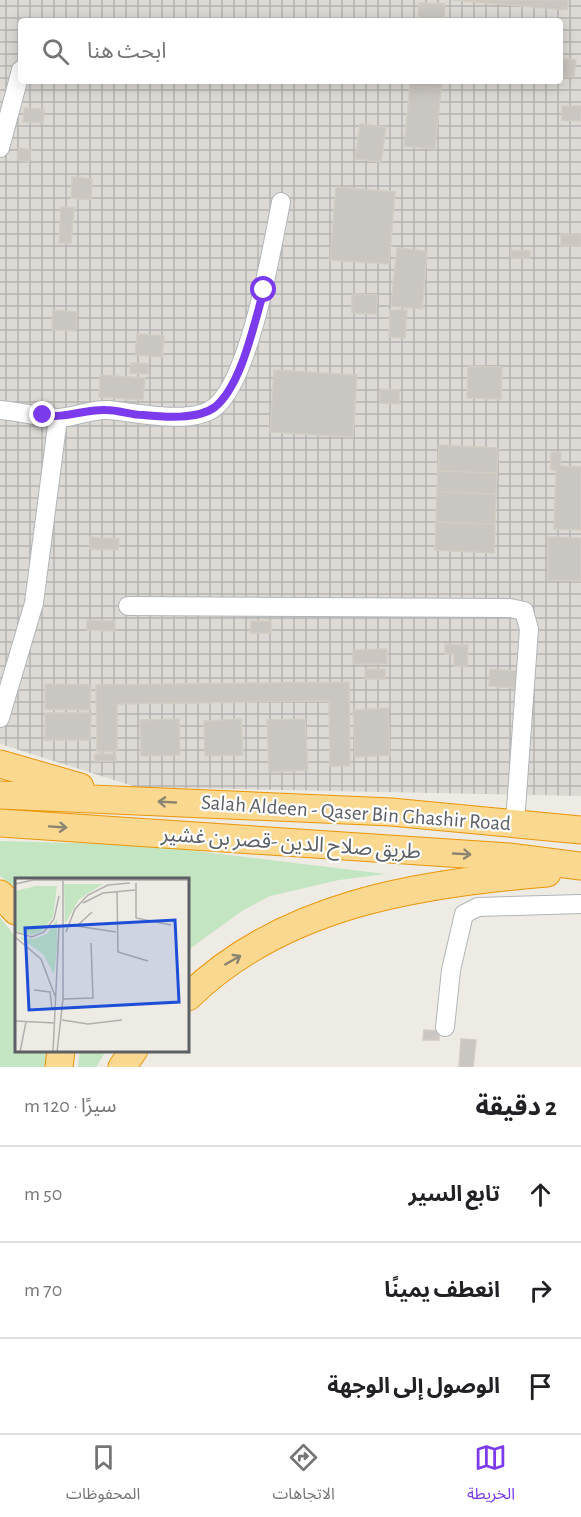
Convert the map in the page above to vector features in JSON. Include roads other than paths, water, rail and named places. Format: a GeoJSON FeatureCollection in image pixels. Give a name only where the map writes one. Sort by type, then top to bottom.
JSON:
{"type":"FeatureCollection","features":[{"type":"Feature","properties":{"kind":"highway"},"geometry":{"type":"LineString","coordinates":[[0,764],[131,800]]}},
{"type":"Feature","properties":{"kind":"highway"},"geometry":{"type":"LineString","coordinates":[[0,795],[131,800]]}},
{"type":"Feature","properties":{"kind":"highway","name":"Salah Aldeen - Qaser Bin Ghashir Road"},"geometry":{"type":"LineString","coordinates":[[131,800],[391,812],[581,830]]}},
{"type":"Feature","properties":{"kind":"highway","name":"طريق صلاح الدين -قصر بن غشير"},"geometry":{"type":"LineString","coordinates":[[0,823],[509,857],[581,866]]}},
{"type":"Feature","properties":{"kind":"highway"},"geometry":{"type":"LineString","coordinates":[[189,996],[223,966],[269,939],[313,918],[363,900],[468,879],[581,870]]}},
{"type":"Feature","properties":{"kind":"highway"},"geometry":{"type":"LineString","coordinates":[[0,894],[15,910]]}},
{"type":"Feature","properties":{"kind":"highway"},"geometry":{"type":"LineString","coordinates":[[59,1067],[61,1052]]}},
{"type":"Feature","properties":{"kind":"highway"},"geometry":{"type":"LineString","coordinates":[[122,1067],[133,1052]]}},
{"type":"Feature","properties":{"kind":"street"},"geometry":{"type":"LineString","coordinates":[[0,148],[18,81]]}},
{"type":"Feature","properties":{"kind":"street"},"geometry":{"type":"LineString","coordinates":[[0,410],[58,418],[106,410],[141,415],[201,414],[215,407],[234,384],[264,290],[281,202]]}},
{"type":"Feature","properties":{"kind":"street"},"geometry":{"type":"LineString","coordinates":[[0,718],[3,696],[34,603],[58,418]]}},
{"type":"Feature","properties":{"kind":"street"},"geometry":{"type":"LineString","coordinates":[[128,606],[510,608],[524,611],[529,629],[515,823]]}},
{"type":"Feature","properties":{"kind":"street"},"geometry":{"type":"LineString","coordinates":[[445,1027],[451,970],[464,914],[478,908],[581,904]]}}]}
